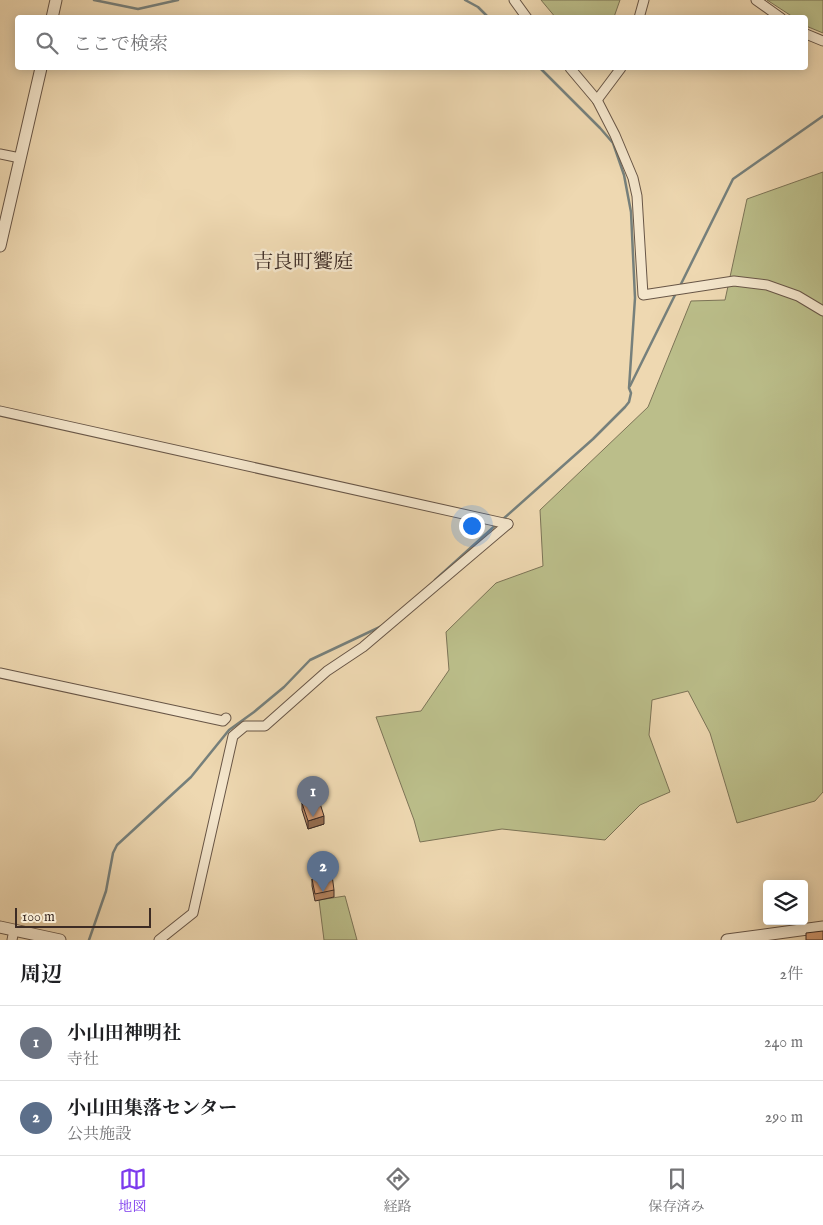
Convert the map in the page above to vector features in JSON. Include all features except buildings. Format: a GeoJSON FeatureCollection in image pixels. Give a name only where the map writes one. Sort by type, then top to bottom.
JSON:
{"type":"FeatureCollection","features":[{"type":"Feature","properties":{"kind":"street"},"geometry":{"type":"LineString","coordinates":[[53,15],[56,0]]}},
{"type":"Feature","properties":{"kind":"street"},"geometry":{"type":"LineString","coordinates":[[514,0],[525,15]]}},
{"type":"Feature","properties":{"kind":"street"},"geometry":{"type":"LineString","coordinates":[[640,15],[644,0]]}},
{"type":"Feature","properties":{"kind":"street"},"geometry":{"type":"LineString","coordinates":[[756,0],[777,15]]}},
{"type":"Feature","properties":{"kind":"street"},"geometry":{"type":"LineString","coordinates":[[808,35],[823,41]]}},
{"type":"Feature","properties":{"kind":"street"},"geometry":{"type":"LineString","coordinates":[[0,246],[41,70]]}},
{"type":"Feature","properties":{"kind":"street"},"geometry":{"type":"LineString","coordinates":[[572,70],[597,100],[615,135],[633,178],[638,213],[643,295],[734,281],[767,285],[798,296],[823,311]]}},
{"type":"Feature","properties":{"kind":"street"},"geometry":{"type":"LineString","coordinates":[[597,100],[620,70]]}},
{"type":"Feature","properties":{"kind":"street"},"geometry":{"type":"LineString","coordinates":[[0,154],[20,158]]}},
{"type":"Feature","properties":{"kind":"street"},"geometry":{"type":"LineString","coordinates":[[0,412],[508,524],[363,647],[327,671],[265,726],[245,726],[233,736],[193,913],[159,940]]}},
{"type":"Feature","properties":{"kind":"street"},"geometry":{"type":"LineString","coordinates":[[0,673],[223,721],[226,718]]}},
{"type":"Feature","properties":{"kind":"street"},"geometry":{"type":"LineString","coordinates":[[0,927],[13,935],[60,940]]}},
{"type":"Feature","properties":{"kind":"street"},"geometry":{"type":"LineString","coordinates":[[727,940],[823,927]]}},
{"type":"Feature","properties":{"kind":"green space"},"geometry":{"type":"Polygon","coordinates":[[[541,0],[620,0],[615,15],[554,15],[541,0]]]}},
{"type":"Feature","properties":{"kind":"green space"},"geometry":{"type":"Polygon","coordinates":[[[767,0],[823,0],[823,33],[808,27],[808,15],[790,15],[767,0]]]}},
{"type":"Feature","properties":{"kind":"green space"},"geometry":{"type":"Polygon","coordinates":[[[823,172],[823,792],[815,801],[737,823],[710,733],[688,691],[652,700],[649,735],[670,792],[640,805],[605,840],[502,829],[420,842],[414,820],[376,717],[421,711],[449,670],[446,632],[496,583],[543,566],[540,510],[648,407],[691,301],[725,300],[747,199],[823,172]]]}},
{"type":"Feature","properties":{"kind":"green space"},"geometry":{"type":"Polygon","coordinates":[[[345,896],[357,940],[324,940],[319,900],[345,896]]]}},
{"type":"Feature","properties":{"kind":"waterway"},"geometry":{"type":"LineString","coordinates":[[94,0],[138,9],[178,0]]}},
{"type":"Feature","properties":{"kind":"waterway"},"geometry":{"type":"LineString","coordinates":[[465,0],[478,7],[486,15]]}},
{"type":"Feature","properties":{"kind":"waterway"},"geometry":{"type":"LineString","coordinates":[[502,520],[593,439],[625,407],[629,402],[631,393],[629,388],[635,298],[631,212],[624,175],[613,143],[542,70]]}},
{"type":"Feature","properties":{"kind":"waterway"},"geometry":{"type":"LineString","coordinates":[[679,288],[733,179],[823,116]]}},
{"type":"Feature","properties":{"kind":"waterway"},"geometry":{"type":"LineString","coordinates":[[630,386],[676,293]]}},
{"type":"Feature","properties":{"kind":"waterway"},"geometry":{"type":"LineString","coordinates":[[435,580],[498,523]]}},
{"type":"Feature","properties":{"kind":"waterway"},"geometry":{"type":"LineString","coordinates":[[89,940],[106,891],[113,853],[117,845],[191,777],[229,730],[284,687],[310,660],[382,626]]}},
{"type":"Feature","properties":{"kind":"place","name":"小山田神明社"},"geometry":{"type":"Point","coordinates":[313,817]}},
{"type":"Feature","properties":{"kind":"place","name":"小山田集落センター"},"geometry":{"type":"Point","coordinates":[323,892]}},
{"type":"Feature","properties":{"kind":"district","name":"吉良町饗庭"},"geometry":{"type":"Point","coordinates":[303,262]}}]}
